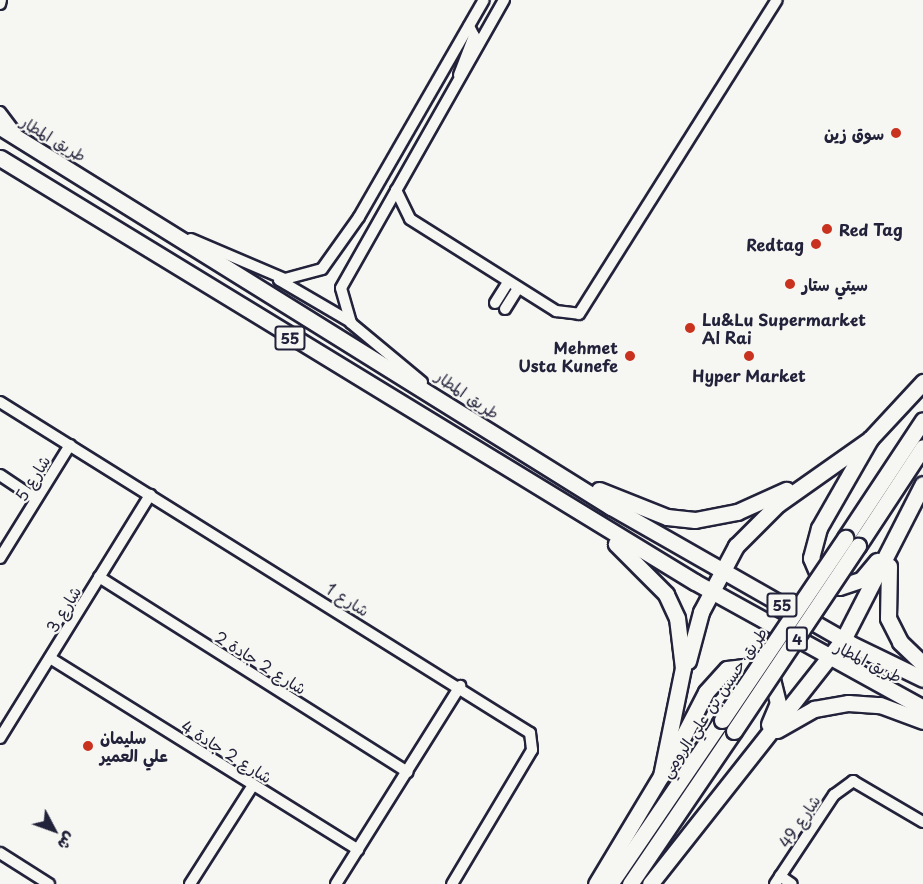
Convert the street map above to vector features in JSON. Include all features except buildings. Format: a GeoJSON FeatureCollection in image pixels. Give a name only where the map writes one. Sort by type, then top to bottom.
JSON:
{"type":"FeatureCollection","features":[{"type":"Feature","properties":{"kind":"highway","name":"طريق المطار"},"geometry":{"type":"LineString","coordinates":[[0,127],[174,231],[721,570],[843,640],[923,679]]}},
{"type":"Feature","properties":{"kind":"highway","name":"طريق المطار"},"geometry":{"type":"LineString","coordinates":[[0,158],[710,592],[828,660],[923,708]]}},
{"type":"Feature","properties":{"kind":"highway"},"geometry":{"type":"LineString","coordinates":[[661,776],[681,684],[710,592],[721,570],[755,525],[820,474],[870,439],[923,382]]}},
{"type":"Feature","properties":{"kind":"highway","name":"طريق حسين بن علي الرومي"},"geometry":{"type":"LineString","coordinates":[[851,542],[923,420]]}},
{"type":"Feature","properties":{"kind":"highway"},"geometry":{"type":"LineString","coordinates":[[870,439],[819,528],[811,551],[813,568],[828,584],[849,586],[866,576],[897,540]]}},
{"type":"Feature","properties":{"kind":"highway","name":"طريق حسين بن علي الرومي"},"geometry":{"type":"LineString","coordinates":[[630,884],[728,725],[851,542],[923,447]]}},
{"type":"Feature","properties":{"kind":"highway"},"geometry":{"type":"LineString","coordinates":[[563,474],[667,517],[695,520],[737,512],[820,474]]}},
{"type":"Feature","properties":{"kind":"highway"},"geometry":{"type":"LineString","coordinates":[[650,884],[843,640],[897,540],[923,484]]}},
{"type":"Feature","properties":{"kind":"highway"},"geometry":{"type":"LineString","coordinates":[[582,515],[666,594],[681,638],[681,684]]}},
{"type":"Feature","properties":{"kind":"highway"},"geometry":{"type":"LineString","coordinates":[[897,540],[886,579],[886,610],[900,642],[923,664]]}},
{"type":"Feature","properties":{"kind":"highway"},"geometry":{"type":"LineString","coordinates":[[596,884],[661,776],[706,692],[727,669],[751,666],[772,679],[778,703],[763,740]]}},
{"type":"Feature","properties":{"kind":"highway"},"geometry":{"type":"LineString","coordinates":[[763,740],[803,714],[848,703],[880,705],[923,721]]}},
{"type":"Feature","properties":{"kind":"highway","name":"طريق حسين بن علي الرومي"},"geometry":{"type":"LineString","coordinates":[[610,884],[728,725]]}},
{"type":"Feature","properties":{"kind":"street"},"geometry":{"type":"LineString","coordinates":[[268,274],[300,279],[322,269],[373,192],[484,0]]}},
{"type":"Feature","properties":{"kind":"street"},"geometry":{"type":"LineString","coordinates":[[351,323],[341,288],[366,237],[396,190],[504,0]]}},
{"type":"Feature","properties":{"kind":"street"},"geometry":{"type":"LineString","coordinates":[[380,217],[410,219],[561,314],[583,310],[777,0]]}},
{"type":"Feature","properties":{"kind":"street"},"geometry":{"type":"LineString","coordinates":[[458,82],[461,60],[474,36],[469,26]]}},
{"type":"Feature","properties":{"kind":"street"},"geometry":{"type":"LineString","coordinates":[[0,112],[20,138]]}},
{"type":"Feature","properties":{"kind":"street"},"geometry":{"type":"LineString","coordinates":[[0,164],[29,176]]}},
{"type":"Feature","properties":{"kind":"street"},"geometry":{"type":"LineString","coordinates":[[396,190],[410,219]]}},
{"type":"Feature","properties":{"kind":"street"},"geometry":{"type":"LineString","coordinates":[[366,237],[358,231],[373,192]]}},
{"type":"Feature","properties":{"kind":"street"},"geometry":{"type":"LineString","coordinates":[[174,231],[268,274],[351,323],[434,392]]}},
{"type":"Feature","properties":{"kind":"street"},"geometry":{"type":"LineString","coordinates":[[495,303],[513,285]]}},
{"type":"Feature","properties":{"kind":"street"},"geometry":{"type":"LineString","coordinates":[[505,309],[513,285]]}},
{"type":"Feature","properties":{"kind":"street","name":"شارع 1"},"geometry":{"type":"LineString","coordinates":[[0,402],[460,686],[524,728],[534,744],[452,884]]}},
{"type":"Feature","properties":{"kind":"street","name":"شارع 5"},"geometry":{"type":"LineString","coordinates":[[0,558],[70,445]]}},
{"type":"Feature","properties":{"kind":"street"},"geometry":{"type":"LineString","coordinates":[[0,476],[36,499]]}},
{"type":"Feature","properties":{"kind":"street","name":"شارع 3"},"geometry":{"type":"LineString","coordinates":[[0,738],[150,495]]}},
{"type":"Feature","properties":{"kind":"street","name":"شارع 2 جادة 2"},"geometry":{"type":"LineString","coordinates":[[99,577],[407,772]]}},
{"type":"Feature","properties":{"kind":"street","name":"شارع 2 جادة 4"},"geometry":{"type":"LineString","coordinates":[[50,658],[358,850]]}},
{"type":"Feature","properties":{"kind":"street"},"geometry":{"type":"LineString","coordinates":[[336,884],[460,686]]}},
{"type":"Feature","properties":{"kind":"street","name":"شارع 49"},"geometry":{"type":"LineString","coordinates":[[777,880],[834,795],[853,781],[923,822]]}},
{"type":"Feature","properties":{"kind":"street"},"geometry":{"type":"LineString","coordinates":[[190,884],[254,785]]}},
{"type":"Feature","properties":{"kind":"street"},"geometry":{"type":"LineString","coordinates":[[0,854],[49,884]]}},
{"type":"Feature","properties":{"kind":"street"},"geometry":{"type":"LineString","coordinates":[[24,884],[31,873]]}},
{"type":"Feature","properties":{"kind":"street"},"geometry":{"type":"LineString","coordinates":[[777,880],[792,884]]}},
{"type":"Feature","properties":{"kind":"place","name":"سوق زين"},"geometry":{"type":"Point","coordinates":[896,133]}},
{"type":"Feature","properties":{"kind":"place","name":"Red Tag"},"geometry":{"type":"Point","coordinates":[827,229]}},
{"type":"Feature","properties":{"kind":"place","name":"Redtag"},"geometry":{"type":"Point","coordinates":[816,244]}},
{"type":"Feature","properties":{"kind":"place","name":"سيتي ستار"},"geometry":{"type":"Point","coordinates":[790,284]}},
{"type":"Feature","properties":{"kind":"place","name":"Lu&Lu Supermarket Al Rai"},"geometry":{"type":"Point","coordinates":[690,328]}},
{"type":"Feature","properties":{"kind":"place","name":"Mehmet Usta Kunefe"},"geometry":{"type":"Point","coordinates":[630,356]}},
{"type":"Feature","properties":{"kind":"place","name":"Hyper Market"},"geometry":{"type":"Point","coordinates":[749,356]}},
{"type":"Feature","properties":{"kind":"place","name":"سليمان علي العمير"},"geometry":{"type":"Point","coordinates":[88,746]}}]}
